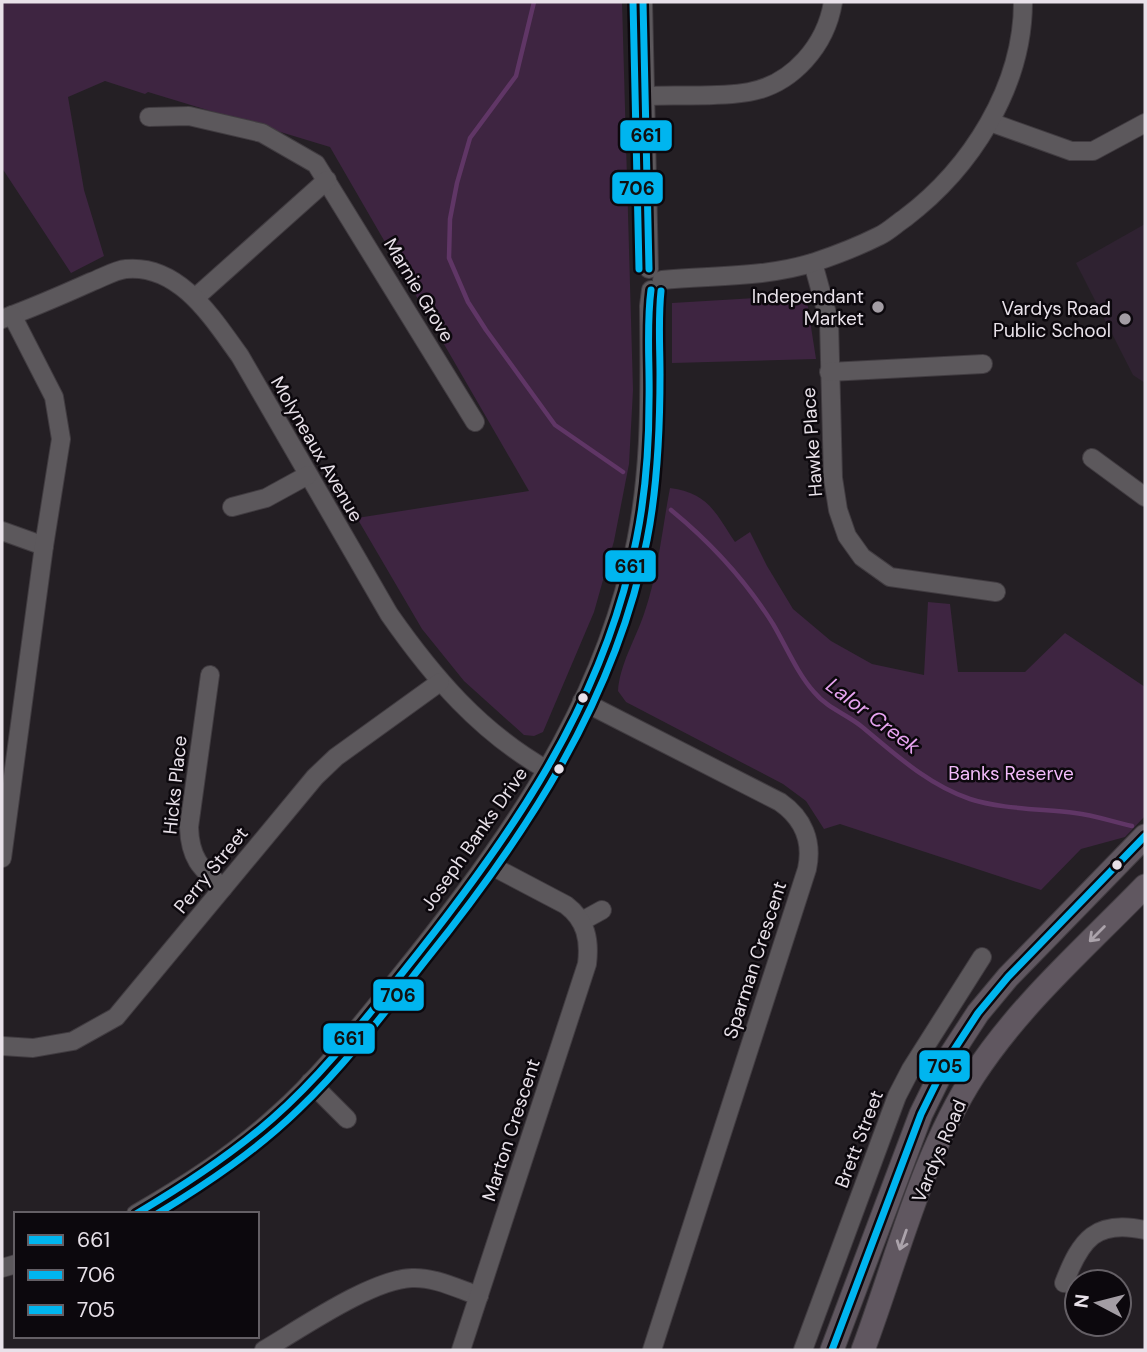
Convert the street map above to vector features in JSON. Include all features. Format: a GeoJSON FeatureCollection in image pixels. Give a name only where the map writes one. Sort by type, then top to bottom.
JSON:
{"type":"FeatureCollection","features":[{"type":"Feature","properties":{"kind":"main road","name":"Vardys Road"},"geometry":{"type":"LineString","coordinates":[[832,1350],[920,1114],[948,1059],[978,1013],[1008,977],[1145,836]]}},
{"type":"Feature","properties":{"kind":"main road","name":"Vardys Road"},"geometry":{"type":"LineString","coordinates":[[863,1350],[928,1170],[974,1075],[1024,1008],[1145,886]]}},
{"type":"Feature","properties":{"kind":"street","name":"Joseph Banks Drive"},"geometry":{"type":"LineString","coordinates":[[139,1212],[209,1170],[278,1115],[310,1082],[399,977],[488,864],[527,804],[582,701],[612,629],[622,598],[643,504],[649,441],[649,306],[654,280],[643,2]]}},
{"type":"Feature","properties":{"kind":"street"},"geometry":{"type":"LineString","coordinates":[[645,96],[750,92],[776,83],[806,59],[819,41],[827,26],[833,2]]}},
{"type":"Feature","properties":{"kind":"street"},"geometry":{"type":"LineString","coordinates":[[654,280],[763,273],[813,262],[880,236],[920,206],[950,177],[990,122],[1014,65],[1023,2]]}},
{"type":"Feature","properties":{"kind":"street","name":"Marnie Grove"},"geometry":{"type":"LineString","coordinates":[[149,117],[189,116],[262,133],[316,164],[475,422]]}},
{"type":"Feature","properties":{"kind":"street"},"geometry":{"type":"LineString","coordinates":[[990,122],[1071,151],[1093,151],[1145,123]]}},
{"type":"Feature","properties":{"kind":"street"},"geometry":{"type":"LineString","coordinates":[[195,298],[327,180]]}},
{"type":"Feature","properties":{"kind":"street","name":"Hawke Place"},"geometry":{"type":"LineString","coordinates":[[813,262],[829,321],[833,478],[838,510],[847,536],[862,556],[890,577],[996,592]]}},
{"type":"Feature","properties":{"kind":"street","name":"Molyneaux Avenue"},"geometry":{"type":"LineString","coordinates":[[7,317],[125,269],[153,271],[171,280],[195,298],[240,356],[389,614],[440,682],[468,712],[505,744],[547,770]]}},
{"type":"Feature","properties":{"kind":"street"},"geometry":{"type":"LineString","coordinates":[[2,858],[61,439],[54,397],[7,317]]}},
{"type":"Feature","properties":{"kind":"street"},"geometry":{"type":"LineString","coordinates":[[829,372],[983,365]]}},
{"type":"Feature","properties":{"kind":"street"},"geometry":{"type":"LineString","coordinates":[[1092,458],[1145,497]]}},
{"type":"Feature","properties":{"kind":"street"},"geometry":{"type":"LineString","coordinates":[[232,507],[266,498],[308,475]]}},
{"type":"Feature","properties":{"kind":"street"},"geometry":{"type":"LineString","coordinates":[[2,531],[44,546]]}},
{"type":"Feature","properties":{"kind":"street","name":"Hicks Place"},"geometry":{"type":"LineString","coordinates":[[210,675],[190,815],[189,843],[200,868],[223,888]]}},
{"type":"Feature","properties":{"kind":"street","name":"Perry Street"},"geometry":{"type":"LineString","coordinates":[[2,1046],[33,1048],[73,1041],[116,1017],[314,777],[336,757],[440,682]]}},
{"type":"Feature","properties":{"kind":"street","name":"Sparman Crescent"},"geometry":{"type":"LineString","coordinates":[[582,701],[780,802],[791,810],[801,823],[810,844],[807,869],[652,1350]]}},
{"type":"Feature","properties":{"kind":"street"},"geometry":{"type":"LineString","coordinates":[[488,864],[566,905],[577,913],[582,921],[602,910]]}},
{"type":"Feature","properties":{"kind":"street","name":"Marton Crescent"},"geometry":{"type":"LineString","coordinates":[[461,1350],[587,964],[589,949],[582,921]]}},
{"type":"Feature","properties":{"kind":"street","name":"Brett Street"},"geometry":{"type":"LineString","coordinates":[[803,1350],[897,1096],[911,1069],[982,957]]}},
{"type":"Feature","properties":{"kind":"street"},"geometry":{"type":"LineString","coordinates":[[310,1082],[347,1119]]}},
{"type":"Feature","properties":{"kind":"street"},"geometry":{"type":"LineString","coordinates":[[1070,1268],[1079,1248],[1093,1233],[1116,1226],[1145,1230]]}},
{"type":"Feature","properties":{"kind":"street"},"geometry":{"type":"LineString","coordinates":[[264,1350],[360,1295],[392,1280],[434,1280],[479,1296]]}},
{"type":"Feature","properties":{"kind":"shaded area","name":"Vardys Road Public School"},"geometry":{"type":"Polygon","coordinates":[[[1145,224],[1145,383],[1133,375],[1076,263],[1145,224]]]}},
{"type":"Feature","properties":{"kind":"green space"},"geometry":{"type":"Polygon","coordinates":[[[2,2],[622,2],[633,390],[629,464],[614,541],[594,612],[543,732],[534,736],[524,735],[464,681],[422,629],[357,518],[529,491],[330,147],[105,81],[68,97],[84,190],[104,256],[71,273],[2,168],[2,2]]]}},
{"type":"Feature","properties":{"kind":"green space"},"geometry":{"type":"Polygon","coordinates":[[[806,295],[816,359],[672,363],[672,303],[806,295]]]}},
{"type":"Feature","properties":{"kind":"green space","name":"Banks Reserve"},"geometry":{"type":"Polygon","coordinates":[[[670,488],[702,499],[716,513],[735,542],[750,532],[793,609],[831,641],[872,664],[924,675],[928,602],[950,604],[958,672],[1025,672],[1065,633],[1145,687],[1145,816],[1125,837],[1081,849],[1041,890],[840,824],[824,829],[806,801],[783,784],[626,702],[618,691],[619,681],[649,599],[670,488]]]}},
{"type":"Feature","properties":{"kind":"waterway"},"geometry":{"type":"LineString","coordinates":[[534,2],[516,76],[470,138],[450,219],[449,258],[468,302],[555,425],[623,472]]}},
{"type":"Feature","properties":{"kind":"waterway","name":"Lalor Creek"},"geometry":{"type":"LineString","coordinates":[[671,510],[700,535],[739,577],[773,624],[802,676],[819,698],[861,726],[926,777],[955,793],[982,802],[1082,814],[1132,826]]}},
{"type":"Feature","properties":{"kind":"transit line","name":"706"},"geometry":{"type":"LineString","coordinates":[[633,2],[639,269]]}},
{"type":"Feature","properties":{"kind":"transit line","name":"661"},"geometry":{"type":"LineString","coordinates":[[643,2],[649,269]]}},
{"type":"Feature","properties":{"kind":"transit line","name":"661"},"geometry":{"type":"LineString","coordinates":[[139,1212],[241,1145],[273,1118],[325,1066],[439,926],[508,831],[539,782],[593,678],[614,624],[630,567],[645,485],[651,290]]}},
{"type":"Feature","properties":{"kind":"transit line","name":"706"},"geometry":{"type":"LineString","coordinates":[[160,1212],[249,1152],[283,1124],[333,1074],[462,914],[498,865],[562,764],[590,710],[613,655],[633,599],[647,540],[658,457],[661,291]]}},
{"type":"Feature","properties":{"kind":"transit line","name":"705"},"geometry":{"type":"LineString","coordinates":[[832,1350],[921,1114],[948,1059],[978,1013],[1008,977],[1145,836]]}},
{"type":"Feature","properties":{"kind":"place","name":"Independant Market"},"geometry":{"type":"Point","coordinates":[878,307]}},
{"type":"Feature","properties":{"kind":"place","name":"Vardys Road Public School"},"geometry":{"type":"Point","coordinates":[1125,319]}}]}
